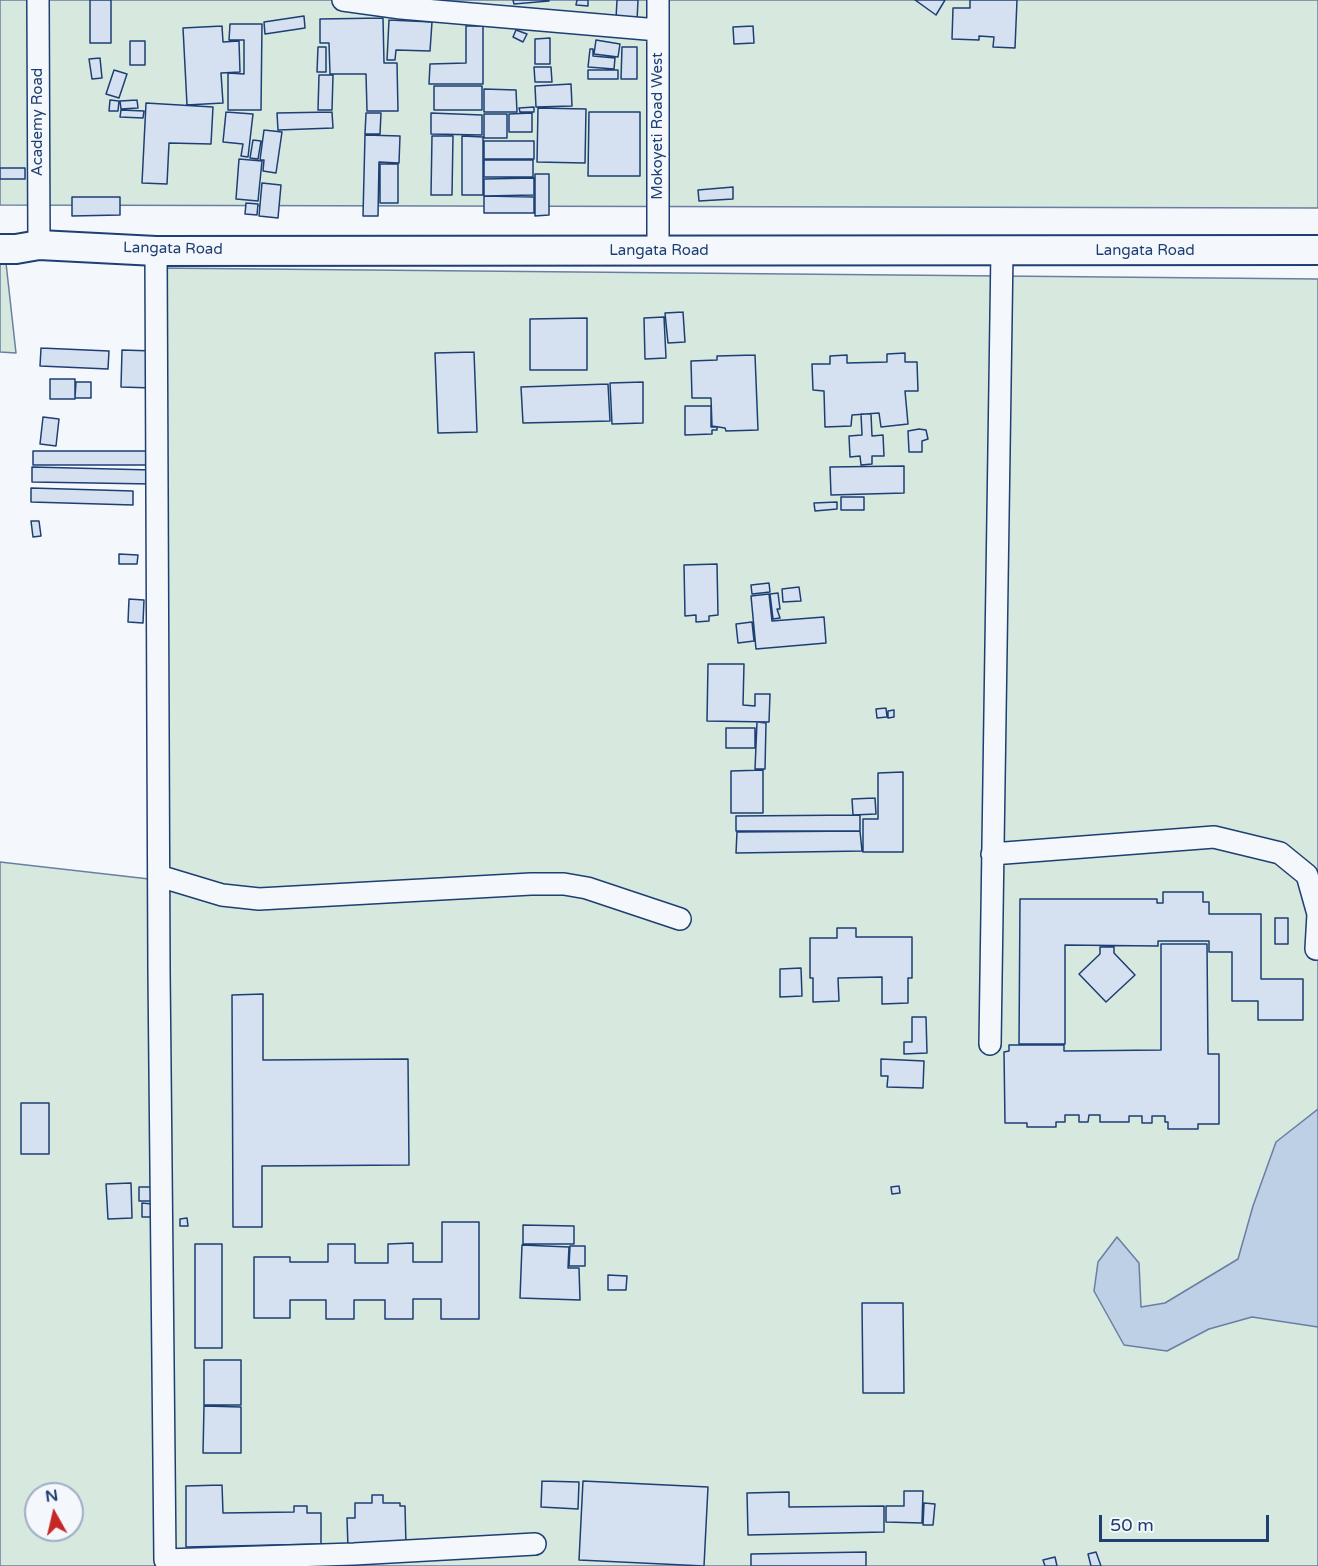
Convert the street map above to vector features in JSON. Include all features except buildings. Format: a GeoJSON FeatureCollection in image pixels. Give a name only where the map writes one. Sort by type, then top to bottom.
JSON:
{"type":"FeatureCollection","features":[{"type":"Feature","properties":{"kind":"main road","name":"Langata Road"},"geometry":{"type":"LineString","coordinates":[[0,249],[39,245],[156,251],[1318,250]]}},
{"type":"Feature","properties":{"kind":"street","name":"Academy Road"},"geometry":{"type":"LineString","coordinates":[[38,0],[39,245]]}},
{"type":"Feature","properties":{"kind":"street"},"geometry":{"type":"LineString","coordinates":[[343,0],[400,8],[658,30]]}},
{"type":"Feature","properties":{"kind":"street","name":"Mokoyeti Road West"},"geometry":{"type":"LineString","coordinates":[[658,0],[658,251]]}},
{"type":"Feature","properties":{"kind":"street"},"geometry":{"type":"LineString","coordinates":[[156,251],[165,1560],[354,1554],[535,1544]]}},
{"type":"Feature","properties":{"kind":"street"},"geometry":{"type":"LineString","coordinates":[[990,1044],[1002,251]]}},
{"type":"Feature","properties":{"kind":"street"},"geometry":{"type":"LineString","coordinates":[[992,854],[1214,837],[1280,853],[1306,874],[1318,914],[1316,949]]}},
{"type":"Feature","properties":{"kind":"street"},"geometry":{"type":"LineString","coordinates":[[159,876],[222,895],[259,899],[564,884],[587,888],[680,919]]}},
{"type":"Feature","properties":{"kind":"shaded area"},"geometry":{"type":"Polygon","coordinates":[[[0,0],[1318,0],[1318,208],[0,205],[0,0]]]}},
{"type":"Feature","properties":{"kind":"shaded area"},"geometry":{"type":"Polygon","coordinates":[[[0,245],[4,245],[16,353],[0,352],[0,245]]]}},
{"type":"Feature","properties":{"kind":"shaded area"},"geometry":{"type":"Polygon","coordinates":[[[156,268],[1318,279],[1318,1566],[0,1566],[0,862],[158,880],[156,268]]]}},
{"type":"Feature","properties":{"kind":"water"},"geometry":{"type":"Polygon","coordinates":[[[1318,1109],[1318,1327],[1252,1317],[1209,1329],[1167,1351],[1124,1345],[1094,1291],[1098,1262],[1117,1237],[1139,1263],[1141,1307],[1165,1303],[1238,1259],[1253,1206],[1276,1142],[1318,1109]]]}}]}
